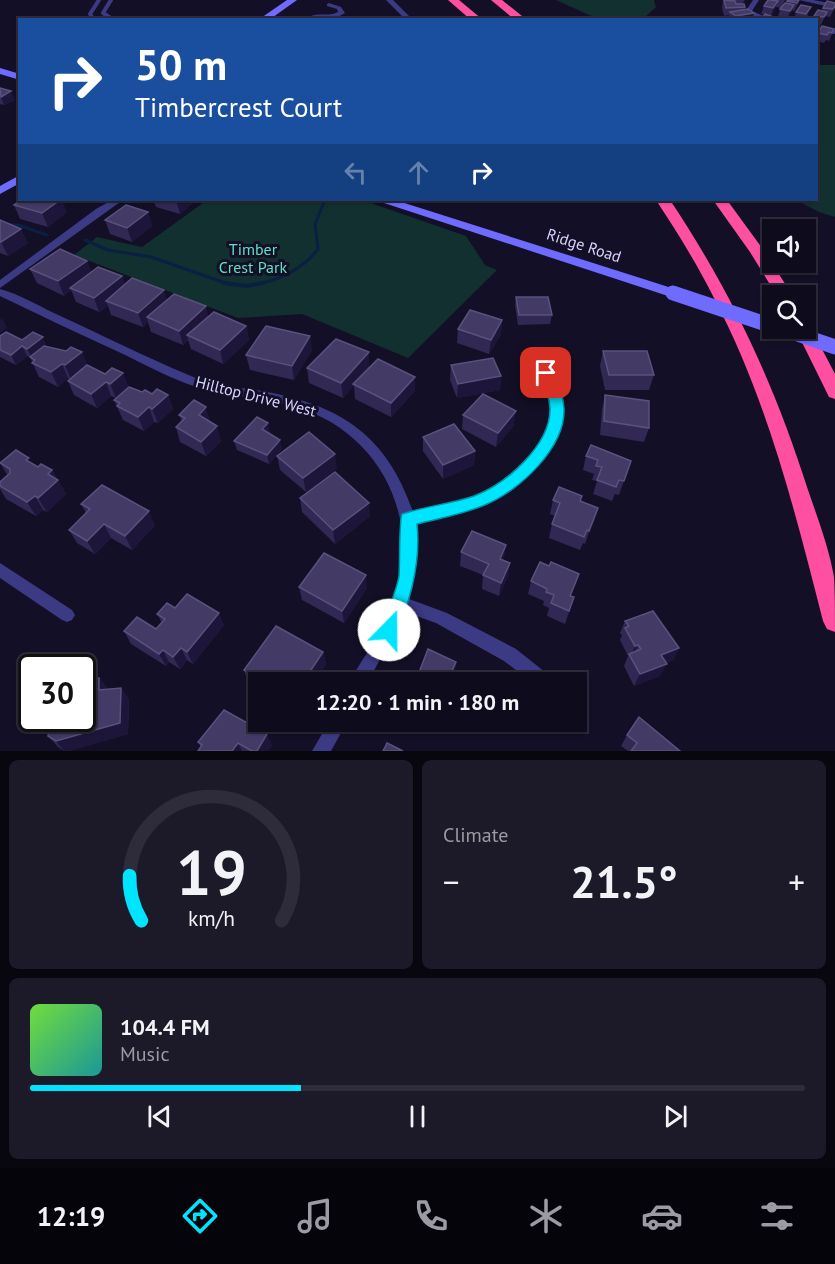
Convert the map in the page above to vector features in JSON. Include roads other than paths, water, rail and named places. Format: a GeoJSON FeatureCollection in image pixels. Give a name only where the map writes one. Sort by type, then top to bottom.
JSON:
{"type":"FeatureCollection","features":[{"type":"Feature","properties":{"kind":"highway"},"geometry":{"type":"LineString","coordinates":[[453,0],[476,18]]}},
{"type":"Feature","properties":{"kind":"highway"},"geometry":{"type":"LineString","coordinates":[[496,0],[519,18]]}},
{"type":"Feature","properties":{"kind":"highway"},"geometry":{"type":"LineString","coordinates":[[664,201],[693,246],[735,321],[765,388],[804,504],[835,621]]}},
{"type":"Feature","properties":{"kind":"highway"},"geometry":{"type":"LineString","coordinates":[[721,201],[778,285]]}},
{"type":"Feature","properties":{"kind":"highway"},"geometry":{"type":"LineString","coordinates":[[808,339],[835,392]]}},
{"type":"Feature","properties":{"kind":"street"},"geometry":{"type":"LineString","coordinates":[[265,18],[293,0]]}},
{"type":"Feature","properties":{"kind":"street"},"geometry":{"type":"LineString","coordinates":[[310,18],[336,0]]}},
{"type":"Feature","properties":{"kind":"street"},"geometry":{"type":"LineString","coordinates":[[389,0],[408,18]]}},
{"type":"Feature","properties":{"kind":"street"},"geometry":{"type":"LineString","coordinates":[[756,0],[748,11],[764,18]]}},
{"type":"Feature","properties":{"kind":"street"},"geometry":{"type":"LineString","coordinates":[[802,0],[835,6]]}},
{"type":"Feature","properties":{"kind":"street"},"geometry":{"type":"LineString","coordinates":[[310,18],[334,17],[342,13],[339,8],[329,5]]}},
{"type":"Feature","properties":{"kind":"street"},"geometry":{"type":"LineString","coordinates":[[818,29],[835,32]]}},
{"type":"Feature","properties":{"kind":"street"},"geometry":{"type":"LineString","coordinates":[[0,71],[18,76]]}},
{"type":"Feature","properties":{"kind":"street"},"geometry":{"type":"LineString","coordinates":[[0,191],[18,179]]}},
{"type":"Feature","properties":{"kind":"street"},"geometry":{"type":"LineString","coordinates":[[0,285],[99,211],[116,201]]}},
{"type":"Feature","properties":{"kind":"street","name":"Ridge Road"},"geometry":{"type":"LineString","coordinates":[[388,201],[762,323]]}},
{"type":"Feature","properties":{"kind":"street","name":"Hilltop Drive West"},"geometry":{"type":"LineString","coordinates":[[0,292],[189,380],[221,389],[292,402],[329,415],[357,433],[381,458],[398,486],[408,519],[410,561],[400,603],[389,630],[365,672]]}},
{"type":"Feature","properties":{"kind":"street"},"geometry":{"type":"LineString","coordinates":[[812,339],[835,347]]}},
{"type":"Feature","properties":{"kind":"street"},"geometry":{"type":"LineString","coordinates":[[408,519],[460,507],[483,499],[519,477],[537,459],[555,425],[557,400],[546,373],[532,360]]}},
{"type":"Feature","properties":{"kind":"street"},"geometry":{"type":"LineString","coordinates":[[0,570],[67,615]]}},
{"type":"Feature","properties":{"kind":"street"},"geometry":{"type":"LineString","coordinates":[[400,603],[441,618],[510,655],[531,672]]}},
{"type":"Feature","properties":{"kind":"street"},"geometry":{"type":"LineString","coordinates":[[321,751],[332,732]]}},
{"type":"Feature","properties":{"kind":"lane"},"geometry":{"type":"LineString","coordinates":[[93,18],[90,14],[99,0]]}},
{"type":"Feature","properties":{"kind":"lane"},"geometry":{"type":"LineString","coordinates":[[111,0],[103,13],[111,18]]}},
{"type":"Feature","properties":{"kind":"waterway"},"geometry":{"type":"LineString","coordinates":[[255,285],[289,273],[318,249],[315,224],[325,201]]}},
{"type":"Feature","properties":{"kind":"waterway"},"geometry":{"type":"LineString","coordinates":[[0,224],[18,225],[47,235]]}},
{"type":"Feature","properties":{"kind":"waterway"},"geometry":{"type":"LineString","coordinates":[[85,240],[108,250],[151,257],[226,283]]}},
{"type":"Feature","properties":{"kind":"waterway"},"geometry":{"type":"LineString","coordinates":[[226,283],[255,285]]}},
{"type":"Feature","properties":{"kind":"waterway"},"geometry":{"type":"LineString","coordinates":[[226,283],[231,285]]}},
{"type":"Feature","properties":{"kind":"waterway"},"geometry":{"type":"LineString","coordinates":[[255,285],[263,283]]}},
{"type":"Feature","properties":{"kind":"park label","name":"Timber Crest Park"},"geometry":{"type":"Point","coordinates":[253,258]}}]}
